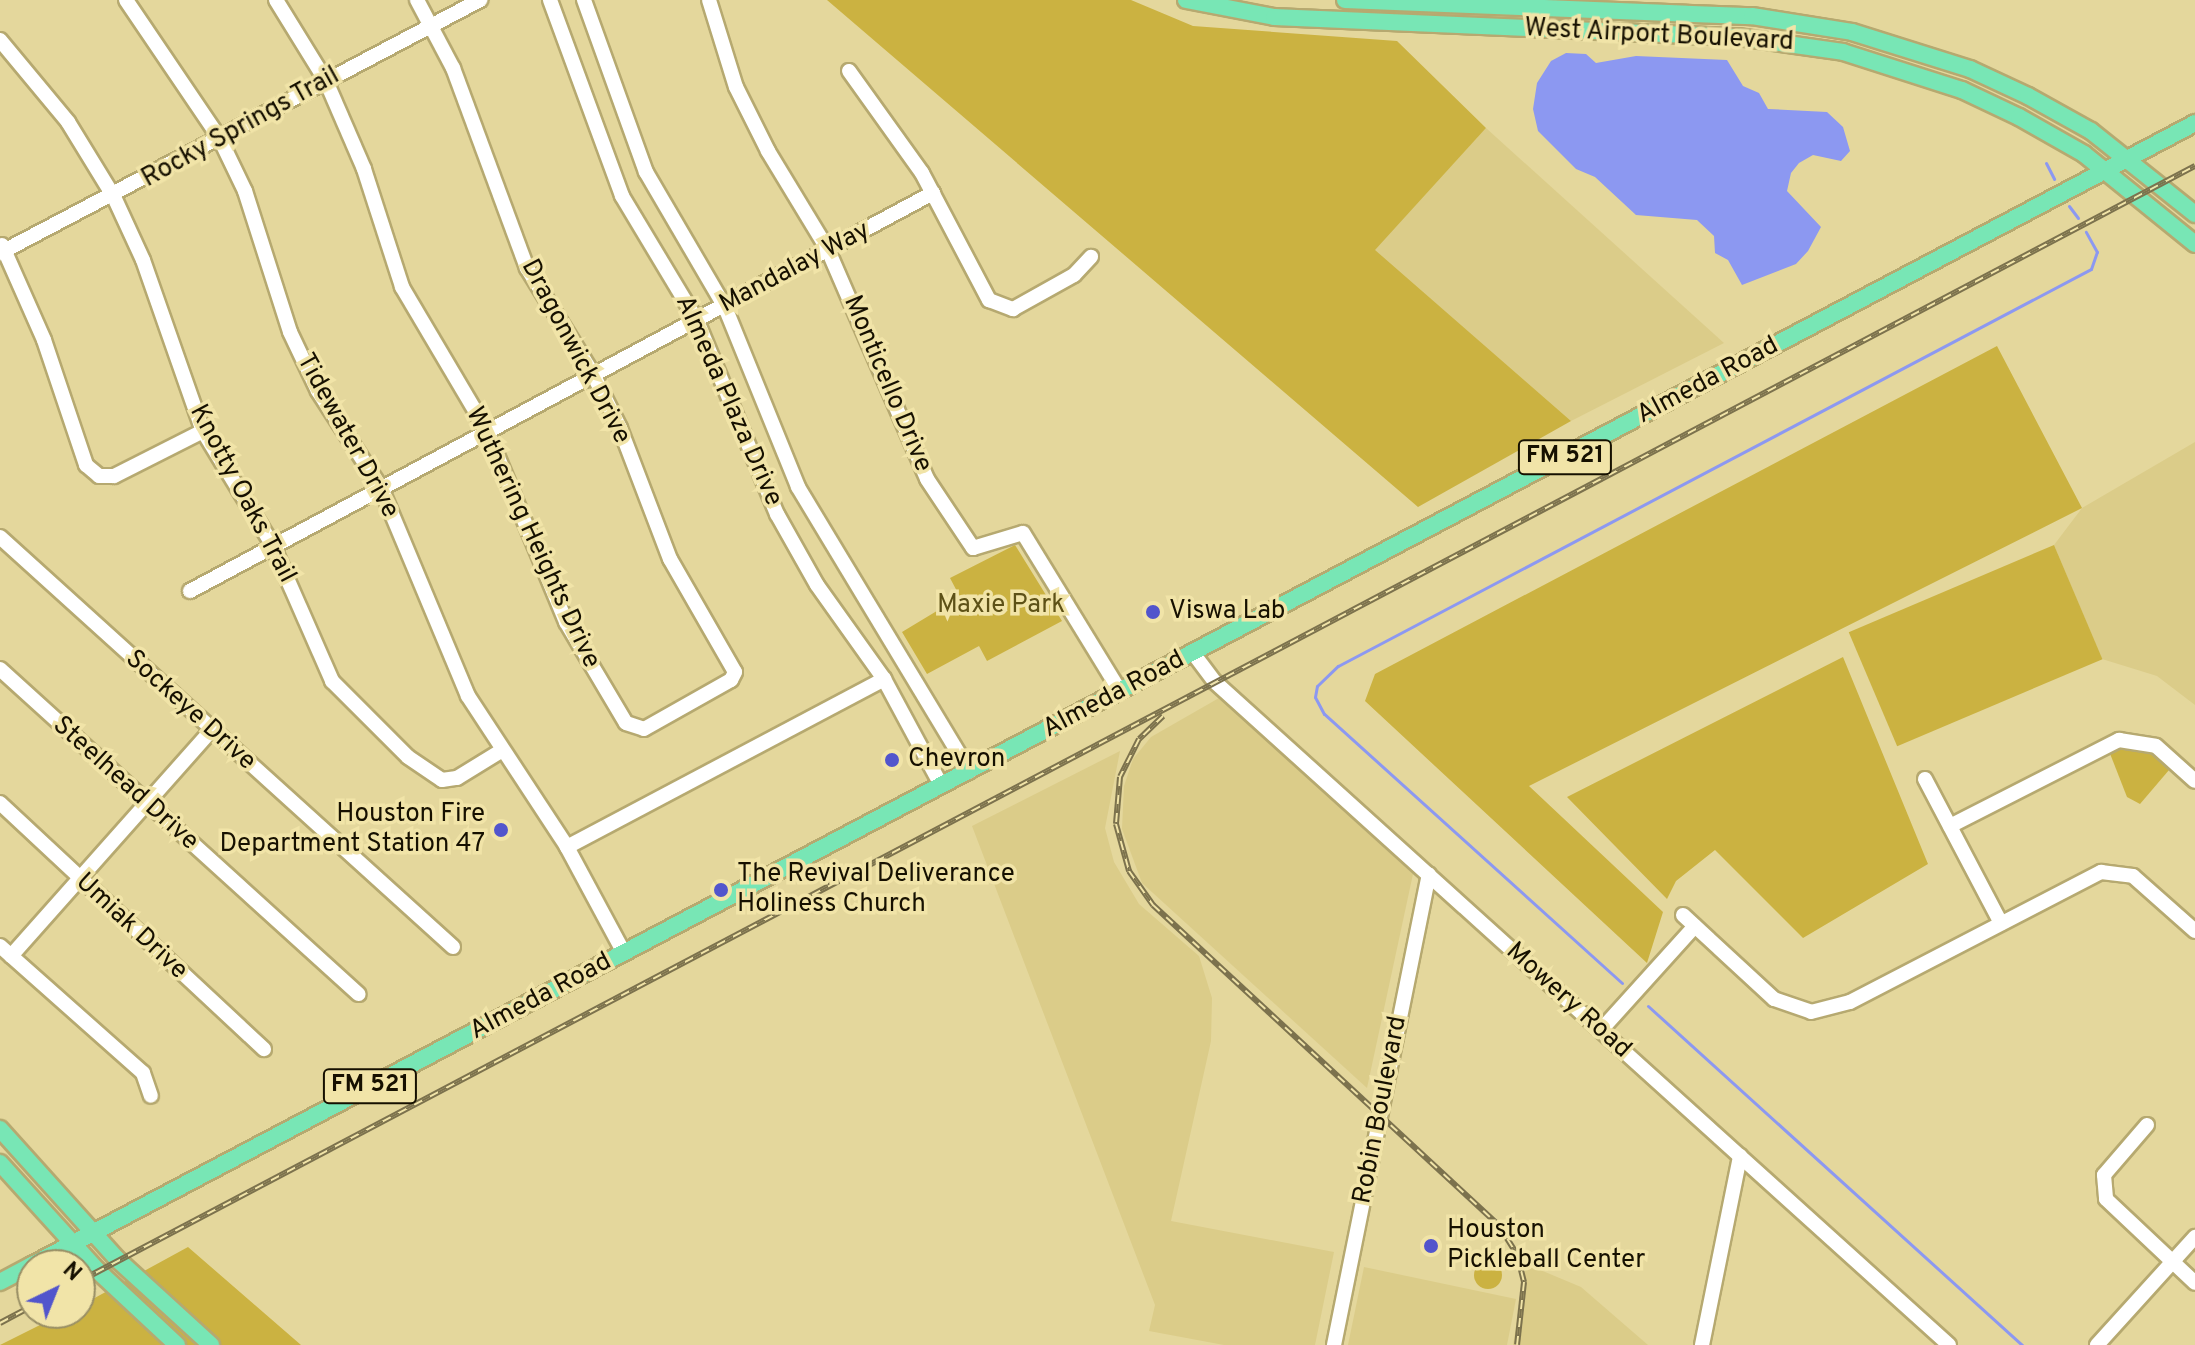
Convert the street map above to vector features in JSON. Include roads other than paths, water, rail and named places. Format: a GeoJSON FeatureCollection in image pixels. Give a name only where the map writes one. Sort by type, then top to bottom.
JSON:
{"type":"FeatureCollection","features":[{"type":"Feature","properties":{"kind":"main road","name":"West Airport Boulevard"},"geometry":{"type":"LineString","coordinates":[[1186,0],[1243,14],[1797,43],[1962,90],[2019,117],[2105,170],[2195,244]]}},
{"type":"Feature","properties":{"kind":"main road","name":"West Airport Boulevard"},"geometry":{"type":"LineString","coordinates":[[1345,0],[1535,7],[1806,23],[1970,69],[2091,131],[2195,214]]}},
{"type":"Feature","properties":{"kind":"main road"},"geometry":{"type":"LineString","coordinates":[[1362,22],[1365,1]]}},
{"type":"Feature","properties":{"kind":"main road"},"geometry":{"type":"LineString","coordinates":[[1532,29],[1535,7]]}},
{"type":"Feature","properties":{"kind":"main road"},"geometry":{"type":"LineString","coordinates":[[1962,90],[1970,69]]}},
{"type":"Feature","properties":{"kind":"main road","name":"Almeda Road"},"geometry":{"type":"LineString","coordinates":[[62,1249],[2195,123]]}},
{"type":"Feature","properties":{"kind":"main road"},"geometry":{"type":"LineString","coordinates":[[0,1129],[94,1232],[211,1345]]}},
{"type":"Feature","properties":{"kind":"main road"},"geometry":{"type":"LineString","coordinates":[[0,1163],[73,1243],[177,1345]]}},
{"type":"Feature","properties":{"kind":"street","name":"Tidewater Drive"},"geometry":{"type":"LineString","coordinates":[[126,0],[220,139],[245,191],[290,332],[318,391],[381,488],[443,643],[501,751],[567,847],[624,953]]}},
{"type":"Feature","properties":{"kind":"street","name":"Wuthering Heights Drive"},"geometry":{"type":"LineString","coordinates":[[276,0],[326,81],[364,169],[402,287],[487,431],[566,622],[626,723],[644,729],[716,690]]}},
{"type":"Feature","properties":{"kind":"street","name":"Dragonwick Drive"},"geometry":{"type":"LineString","coordinates":[[417,0],[453,68],[527,268],[593,374],[620,428],[670,559],[735,672],[716,690]]}},
{"type":"Feature","properties":{"kind":"street","name":"Rocky Springs Trail"},"geometry":{"type":"LineString","coordinates":[[2,249],[114,197],[480,0]]}},
{"type":"Feature","properties":{"kind":"street","name":"Almeda Plaza Drive"},"geometry":{"type":"LineString","coordinates":[[550,0],[622,196],[697,321],[777,514],[817,585],[884,679],[941,785]]}},
{"type":"Feature","properties":{"kind":"street","name":"Almeda Plaza Drive"},"geometry":{"type":"LineString","coordinates":[[584,0],[646,172],[725,307],[798,487],[969,771]]}},
{"type":"Feature","properties":{"kind":"street","name":"Monticello Drive"},"geometry":{"type":"LineString","coordinates":[[709,0],[736,87],[768,151],[828,250],[902,430],[952,520],[980,550],[1023,533],[1120,691]]}},
{"type":"Feature","properties":{"kind":"street","name":"Knotty Oaks Trail"},"geometry":{"type":"LineString","coordinates":[[0,40],[68,122],[114,197],[143,260],[203,431],[272,544],[332,681],[408,757],[442,780],[457,778],[501,751]]}},
{"type":"Feature","properties":{"kind":"street"},"geometry":{"type":"LineString","coordinates":[[849,71],[889,121],[933,193],[989,300],[1002,309],[1013,309],[1074,275],[1091,257]]}},
{"type":"Feature","properties":{"kind":"street","name":"Mandalay Way"},"geometry":{"type":"LineString","coordinates":[[190,591],[272,544],[725,307],[933,193]]}},
{"type":"Feature","properties":{"kind":"street"},"geometry":{"type":"LineString","coordinates":[[2,249],[44,340],[86,465],[99,476],[114,476],[203,431]]}},
{"type":"Feature","properties":{"kind":"street","name":"Sockeye Drive"},"geometry":{"type":"LineString","coordinates":[[0,537],[453,947]]}},
{"type":"Feature","properties":{"kind":"street","name":"Mowery Road"},"geometry":{"type":"LineString","coordinates":[[1193,653],[1215,682],[1949,1345]]}},
{"type":"Feature","properties":{"kind":"street","name":"Steelhead Drive"},"geometry":{"type":"LineString","coordinates":[[0,669],[145,805],[359,994]]}},
{"type":"Feature","properties":{"kind":"street"},"geometry":{"type":"LineString","coordinates":[[567,847],[884,679]]}},
{"type":"Feature","properties":{"kind":"street"},"geometry":{"type":"LineString","coordinates":[[151,1096],[143,1073],[5,951],[79,880],[212,730]]}},
{"type":"Feature","properties":{"kind":"street"},"geometry":{"type":"LineString","coordinates":[[1950,826],[2119,740],[2156,746],[2195,781]]}},
{"type":"Feature","properties":{"kind":"street"},"geometry":{"type":"LineString","coordinates":[[1925,779],[2001,923]]}},
{"type":"Feature","properties":{"kind":"street","name":"Umiak Drive"},"geometry":{"type":"LineString","coordinates":[[0,803],[79,880],[264,1049]]}},
{"type":"Feature","properties":{"kind":"street"},"geometry":{"type":"LineString","coordinates":[[1683,915],[1774,999],[1798,1009],[1824,1011],[1850,1002],[2090,875],[2112,871],[2142,883],[2195,931]]}},
{"type":"Feature","properties":{"kind":"street","name":"Robin Boulevard"},"geometry":{"type":"LineString","coordinates":[[1334,1345],[1429,875]]}},
{"type":"Feature","properties":{"kind":"street"},"geometry":{"type":"LineString","coordinates":[[1601,1030],[1695,926]]}},
{"type":"Feature","properties":{"kind":"street"},"geometry":{"type":"LineString","coordinates":[[2147,1125],[2110,1165],[2103,1186],[2113,1209],[2195,1283]]}},
{"type":"Feature","properties":{"kind":"street"},"geometry":{"type":"LineString","coordinates":[[1702,1345],[1740,1156]]}},
{"type":"Feature","properties":{"kind":"street"},"geometry":{"type":"LineString","coordinates":[[2097,1345],[2195,1237]]}},
{"type":"Feature","properties":{"kind":"water"},"geometry":{"type":"Polygon","coordinates":[[[1566,53],[1586,54],[1596,63],[1636,56],[1727,60],[1743,86],[1759,93],[1768,109],[1827,112],[1843,127],[1850,151],[1841,161],[1813,155],[1799,163],[1791,173],[1787,191],[1821,227],[1808,251],[1796,264],[1742,285],[1728,260],[1715,253],[1714,236],[1697,220],[1636,215],[1595,177],[1576,169],[1538,131],[1533,109],[1537,83],[1551,61],[1566,53]]]}},
{"type":"Feature","properties":{"kind":"waterway"},"geometry":{"type":"LineString","coordinates":[[2046,163],[2054,179]]}},
{"type":"Feature","properties":{"kind":"waterway"},"geometry":{"type":"LineString","coordinates":[[2069,206],[2078,218]]}},
{"type":"Feature","properties":{"kind":"waterway"},"geometry":{"type":"LineString","coordinates":[[1622,983],[1324,714],[1315,697],[1317,686],[1338,666],[2091,269],[2097,252],[2086,232]]}},
{"type":"Feature","properties":{"kind":"waterway"},"geometry":{"type":"LineString","coordinates":[[1648,1006],[2022,1345]]}},
{"type":"Feature","properties":{"kind":"railway"},"geometry":{"type":"LineString","coordinates":[[96,1273],[2195,166]]}},
{"type":"Feature","properties":{"kind":"railway"},"geometry":{"type":"LineString","coordinates":[[1163,716],[1139,739],[1120,777],[1116,824],[1129,871],[1153,905],[1498,1224],[1517,1254],[1524,1282],[1517,1345]]}},
{"type":"Feature","properties":{"kind":"railway"},"geometry":{"type":"LineString","coordinates":[[0,1323],[16,1314]]}},
{"type":"Feature","properties":{"kind":"place","name":"Viswa Lab"},"geometry":{"type":"Point","coordinates":[1153,612]}},
{"type":"Feature","properties":{"kind":"place","name":"Chevron"},"geometry":{"type":"Point","coordinates":[892,760]}},
{"type":"Feature","properties":{"kind":"place","name":"Houston Fire Department Station 47"},"geometry":{"type":"Point","coordinates":[501,830]}},
{"type":"Feature","properties":{"kind":"place","name":"The Revival Deliverance Holiness Church"},"geometry":{"type":"Point","coordinates":[721,890]}},
{"type":"Feature","properties":{"kind":"place","name":"Houston Pickleball Center"},"geometry":{"type":"Point","coordinates":[1431,1246]}},
{"type":"Feature","properties":{"kind":"park label","name":"Maxie Park"},"geometry":{"type":"Point","coordinates":[1001,606]}}]}
